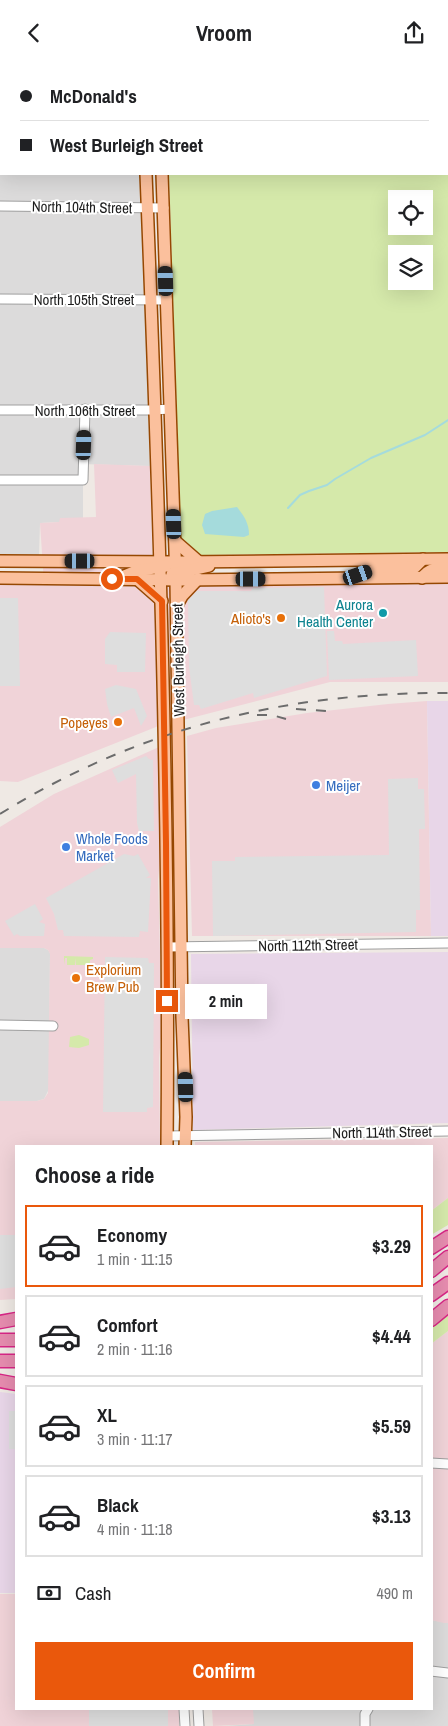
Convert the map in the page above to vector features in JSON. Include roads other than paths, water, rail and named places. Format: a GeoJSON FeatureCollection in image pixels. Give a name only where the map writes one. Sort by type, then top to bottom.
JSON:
{"type":"FeatureCollection","features":[{"type":"Feature","properties":{"kind":"highway"},"geometry":{"type":"LineString","coordinates":[[433,1247],[448,1237]]}},
{"type":"Feature","properties":{"kind":"highway"},"geometry":{"type":"LineString","coordinates":[[433,1269],[448,1257]]}},
{"type":"Feature","properties":{"kind":"highway"},"geometry":{"type":"LineString","coordinates":[[433,1294],[448,1283]]}},
{"type":"Feature","properties":{"kind":"highway"},"geometry":{"type":"LineString","coordinates":[[433,1318],[448,1306]]}},
{"type":"Feature","properties":{"kind":"highway"},"geometry":{"type":"LineString","coordinates":[[0,1322],[15,1319]]}},
{"type":"Feature","properties":{"kind":"highway"},"geometry":{"type":"LineString","coordinates":[[0,1340],[15,1340]]}},
{"type":"Feature","properties":{"kind":"highway"},"geometry":{"type":"LineString","coordinates":[[0,1361],[15,1361]]}},
{"type":"Feature","properties":{"kind":"highway"},"geometry":{"type":"LineString","coordinates":[[0,1381],[15,1384]]}},
{"type":"Feature","properties":{"kind":"main road","name":"West Burleigh Street"},"geometry":{"type":"LineString","coordinates":[[146,175],[162,601],[167,947],[167,1141]]}},
{"type":"Feature","properties":{"kind":"main road","name":"West Burleigh Street"},"geometry":{"type":"LineString","coordinates":[[162,175],[176,572],[185,1141]]}},
{"type":"Feature","properties":{"kind":"main road"},"geometry":{"type":"LineString","coordinates":[[175,541],[199,562]]}},
{"type":"Feature","properties":{"kind":"main road"},"geometry":{"type":"LineString","coordinates":[[348,578],[369,571],[415,567],[423,559]]}},
{"type":"Feature","properties":{"kind":"main road"},"geometry":{"type":"LineString","coordinates":[[176,572],[199,562],[448,559]]}},
{"type":"Feature","properties":{"kind":"main road"},"geometry":{"type":"LineString","coordinates":[[0,561],[161,570],[176,572],[198,579],[448,577]]}},
{"type":"Feature","properties":{"kind":"main road"},"geometry":{"type":"LineString","coordinates":[[112,579],[136,571],[161,570],[176,572],[197,569],[222,562]]}},
{"type":"Feature","properties":{"kind":"main road"},"geometry":{"type":"LineString","coordinates":[[422,578],[430,570],[448,568]]}},
{"type":"Feature","properties":{"kind":"main road"},"geometry":{"type":"LineString","coordinates":[[0,578],[137,579],[161,570]]}},
{"type":"Feature","properties":{"kind":"main road"},"geometry":{"type":"LineString","coordinates":[[137,579],[162,601]]}},
{"type":"Feature","properties":{"kind":"main road"},"geometry":{"type":"LineString","coordinates":[[176,607],[182,596],[198,579]]}},
{"type":"Feature","properties":{"kind":"street","name":"North 104th Street"},"geometry":{"type":"LineString","coordinates":[[0,205],[164,208]]}},
{"type":"Feature","properties":{"kind":"street","name":"North 105th Street"},"geometry":{"type":"LineString","coordinates":[[0,299],[167,300]]}},
{"type":"Feature","properties":{"kind":"street","name":"North 106th Street"},"geometry":{"type":"LineString","coordinates":[[0,409],[170,409]]}},
{"type":"Feature","properties":{"kind":"street"},"geometry":{"type":"LineString","coordinates":[[0,480],[83,480],[84,409]]}},
{"type":"Feature","properties":{"kind":"street","name":"North 112th Street"},"geometry":{"type":"LineString","coordinates":[[167,947],[448,943]]}},
{"type":"Feature","properties":{"kind":"street"},"geometry":{"type":"LineString","coordinates":[[0,1025],[53,1026]]}},
{"type":"Feature","properties":{"kind":"street","name":"North 114th Street"},"geometry":{"type":"LineString","coordinates":[[167,1141],[448,1131]]}},
{"type":"Feature","properties":{"kind":"street"},"geometry":{"type":"LineString","coordinates":[[433,1463],[448,1464]]}},
{"type":"Feature","properties":{"kind":"street"},"geometry":{"type":"LineString","coordinates":[[433,1671],[448,1673]]}},
{"type":"Feature","properties":{"kind":"street"},"geometry":{"type":"LineString","coordinates":[[184,1710],[185,1726]]}},
{"type":"Feature","properties":{"kind":"street"},"geometry":{"type":"LineString","coordinates":[[198,1710],[199,1726]]}},
{"type":"Feature","properties":{"kind":"street"},"geometry":{"type":"LineString","coordinates":[[365,1726],[365,1714],[367,1710]]}},
{"type":"Feature","properties":{"kind":"water"},"geometry":{"type":"Polygon","coordinates":[[[237,507],[246,520],[249,535],[244,537],[205,534],[202,525],[205,514],[237,507]]]}},
{"type":"Feature","properties":{"kind":"waterway"},"geometry":{"type":"LineString","coordinates":[[288,508],[300,495],[327,485],[371,458],[425,435],[448,420]]}},
{"type":"Feature","properties":{"kind":"railway"},"geometry":{"type":"LineString","coordinates":[[0,814],[52,784],[106,759],[160,738],[215,721],[271,708],[329,699],[388,694],[448,693]]}},
{"type":"Feature","properties":{"kind":"railway"},"geometry":{"type":"LineString","coordinates":[[296,709],[326,711]]}},
{"type":"Feature","properties":{"kind":"railway"},"geometry":{"type":"LineString","coordinates":[[257,715],[272,715],[286,719]]}},
{"type":"Feature","properties":{"kind":"place","name":"Aurora Health Center"},"geometry":{"type":"Point","coordinates":[383,613]}},
{"type":"Feature","properties":{"kind":"place","name":"Alioto's"},"geometry":{"type":"Point","coordinates":[281,618]}},
{"type":"Feature","properties":{"kind":"place","name":"Popeyes"},"geometry":{"type":"Point","coordinates":[118,722]}},
{"type":"Feature","properties":{"kind":"place","name":"Meijer"},"geometry":{"type":"Point","coordinates":[316,785]}},
{"type":"Feature","properties":{"kind":"place","name":"Whole Foods Market"},"geometry":{"type":"Point","coordinates":[66,847]}},
{"type":"Feature","properties":{"kind":"place","name":"Explorium Brew Pub"},"geometry":{"type":"Point","coordinates":[76,978]}}]}
